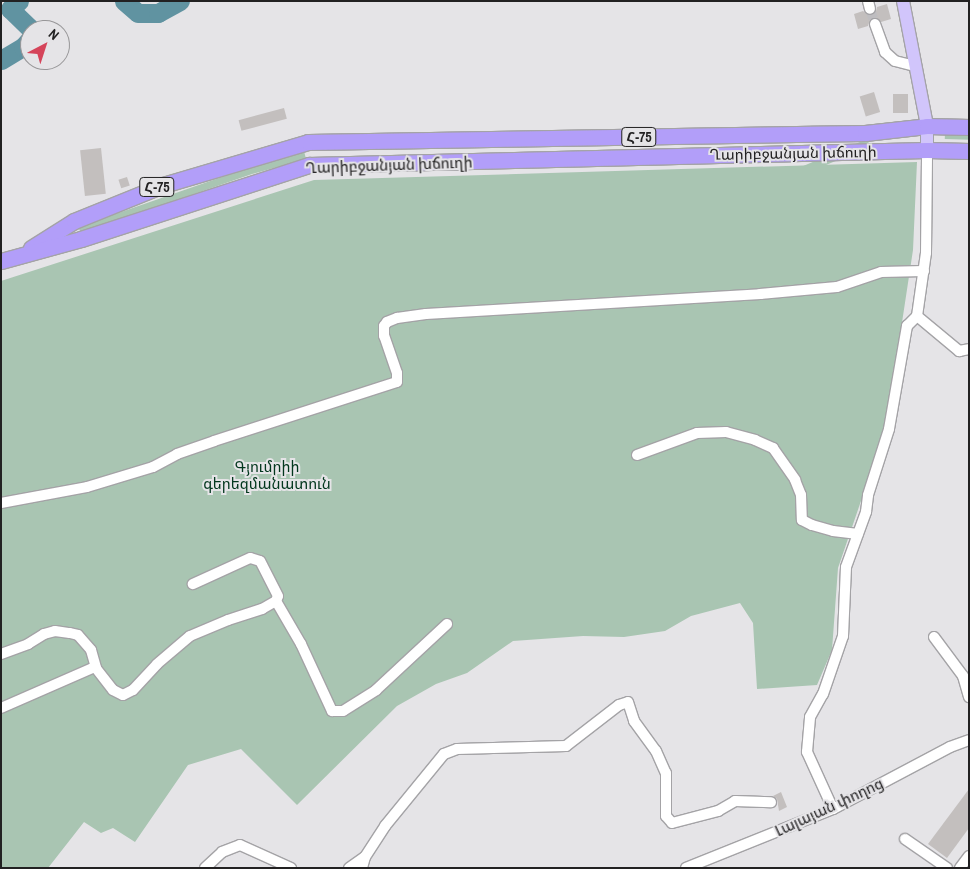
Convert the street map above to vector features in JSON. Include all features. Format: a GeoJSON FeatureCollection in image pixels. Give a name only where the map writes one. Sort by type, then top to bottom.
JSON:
{"type":"FeatureCollection","features":[{"type":"Feature","properties":{"kind":"highway","name":"Ղարիբջանյան խճուղի"},"geometry":{"type":"LineString","coordinates":[[17,256],[74,221],[163,185],[308,142],[865,133],[927,126],[969,127]]}},
{"type":"Feature","properties":{"kind":"highway"},"geometry":{"type":"LineString","coordinates":[[308,142],[314,165]]}},
{"type":"Feature","properties":{"kind":"highway","name":"Ղարիբջանյան խճուղի"},"geometry":{"type":"LineString","coordinates":[[17,256],[81,239],[314,165],[927,150],[969,151]]}},
{"type":"Feature","properties":{"kind":"highway","name":"Հ-75"},"geometry":{"type":"LineString","coordinates":[[1,262],[17,256]]}},
{"type":"Feature","properties":{"kind":"main road"},"geometry":{"type":"LineString","coordinates":[[903,1],[927,126],[927,150]]}},
{"type":"Feature","properties":{"kind":"street"},"geometry":{"type":"LineString","coordinates":[[875,24],[885,52],[895,60],[916,66]]}},
{"type":"Feature","properties":{"kind":"street"},"geometry":{"type":"LineString","coordinates":[[833,808],[807,752],[810,717],[823,694],[843,636],[846,567],[858,534],[889,429],[907,326],[917,316],[924,271],[927,150]]}},
{"type":"Feature","properties":{"kind":"street"},"geometry":{"type":"LineString","coordinates":[[1,503],[94,485],[153,466],[177,454],[214,441],[397,382],[398,373],[384,336],[384,326],[387,322],[397,318],[426,314],[837,288],[881,272],[924,271]]}},
{"type":"Feature","properties":{"kind":"street"},"geometry":{"type":"LineString","coordinates":[[917,316],[958,351],[969,349]]}},
{"type":"Feature","properties":{"kind":"street"},"geometry":{"type":"LineString","coordinates":[[637,455],[697,433],[726,432],[755,440],[773,448],[795,480],[801,495],[802,520],[826,529],[858,534]]}},
{"type":"Feature","properties":{"kind":"street"},"geometry":{"type":"LineString","coordinates":[[1,654],[28,644],[44,634],[55,631],[70,632],[78,635],[91,650],[96,668],[113,690],[123,695],[133,690],[157,664],[190,636],[228,620],[262,610],[276,601],[278,596],[269,575],[260,561],[250,558],[193,584]]}},
{"type":"Feature","properties":{"kind":"street"},"geometry":{"type":"LineString","coordinates":[[276,601],[301,644],[332,711],[343,711],[376,690],[447,624]]}},
{"type":"Feature","properties":{"kind":"street"},"geometry":{"type":"LineString","coordinates":[[934,638],[963,676],[969,697]]}},
{"type":"Feature","properties":{"kind":"street"},"geometry":{"type":"LineString","coordinates":[[1,708],[71,676],[95,666],[96,668]]}},
{"type":"Feature","properties":{"kind":"street"},"geometry":{"type":"LineString","coordinates":[[349,868],[363,862],[385,826],[444,754],[458,749],[566,746],[619,705],[628,702],[634,721],[656,751],[666,773],[666,816],[672,824],[718,811],[736,801],[771,802]]}},
{"type":"Feature","properties":{"kind":"street","name":"Լալայան փողոց"},"geometry":{"type":"LineString","coordinates":[[686,868],[833,808],[950,747],[969,740]]}},
{"type":"Feature","properties":{"kind":"street"},"geometry":{"type":"LineString","coordinates":[[905,839],[947,868]]}},
{"type":"Feature","properties":{"kind":"street"},"geometry":{"type":"LineString","coordinates":[[206,868],[222,852],[240,845],[291,868]]}},
{"type":"Feature","properties":{"kind":"street"},"geometry":{"type":"LineString","coordinates":[[960,868],[969,856]]}},
{"type":"Feature","properties":{"kind":"green space"},"geometry":{"type":"Polygon","coordinates":[[[945,132],[969,133],[969,140],[945,139],[945,132]]]}},
{"type":"Feature","properties":{"kind":"green space"},"geometry":{"type":"Polygon","coordinates":[[[867,139],[870,146],[398,347],[395,339],[867,139]]]}},
{"type":"Feature","properties":{"kind":"green space"},"geometry":{"type":"Polygon","coordinates":[[[304,151],[306,159],[252,174],[81,233],[78,227],[216,179],[304,151]]]}},
{"type":"Feature","properties":{"kind":"green space","name":"Գյումրիի գերեզմանատուն"},"geometry":{"type":"Polygon","coordinates":[[[917,162],[913,250],[886,428],[838,568],[832,650],[817,685],[757,689],[753,623],[740,603],[691,616],[665,631],[624,637],[583,636],[513,641],[467,673],[436,684],[397,706],[297,805],[241,749],[188,765],[135,842],[113,828],[101,833],[84,822],[48,868],[1,868],[1,281],[314,180],[917,162]]]}},
{"type":"Feature","properties":{"kind":"building"},"geometry":{"type":"Polygon","coordinates":[[[887,4],[891,19],[881,22],[873,17],[868,26],[858,29],[854,14],[863,11],[868,15],[872,15],[877,7],[887,4]]]}},
{"type":"Feature","properties":{"kind":"building"},"geometry":{"type":"Polygon","coordinates":[[[874,92],[880,112],[866,116],[860,96],[874,92]]]}},
{"type":"Feature","properties":{"kind":"building"},"geometry":{"type":"Polygon","coordinates":[[[893,94],[908,94],[908,113],[893,113],[893,94]]]}},
{"type":"Feature","properties":{"kind":"building"},"geometry":{"type":"Polygon","coordinates":[[[284,108],[287,119],[241,131],[239,120],[284,108]]]}},
{"type":"Feature","properties":{"kind":"building"},"geometry":{"type":"Polygon","coordinates":[[[101,148],[106,194],[85,196],[80,150],[101,148]]]}},
{"type":"Feature","properties":{"kind":"building"},"geometry":{"type":"Polygon","coordinates":[[[127,177],[130,186],[121,188],[118,180],[127,177]]]}},
{"type":"Feature","properties":{"kind":"building"},"geometry":{"type":"Polygon","coordinates":[[[969,789],[969,828],[947,858],[928,844],[969,789]]]}},
{"type":"Feature","properties":{"kind":"building"},"geometry":{"type":"Polygon","coordinates":[[[781,792],[787,807],[779,811],[777,799],[773,796],[781,792]]]}},
{"type":"Feature","properties":{"kind":"waterway"},"geometry":{"type":"LineString","coordinates":[[19,1],[10,9],[22,20]]}},
{"type":"Feature","properties":{"kind":"waterway"},"geometry":{"type":"LineString","coordinates":[[124,1],[138,13],[158,13],[180,1]]}},
{"type":"Feature","properties":{"kind":"waterway"},"geometry":{"type":"LineString","coordinates":[[1,60],[20,49]]}},
{"type":"Feature","properties":{"kind":"tunnel"},"geometry":{"type":"LineString","coordinates":[[870,9],[875,24]]}}]}
